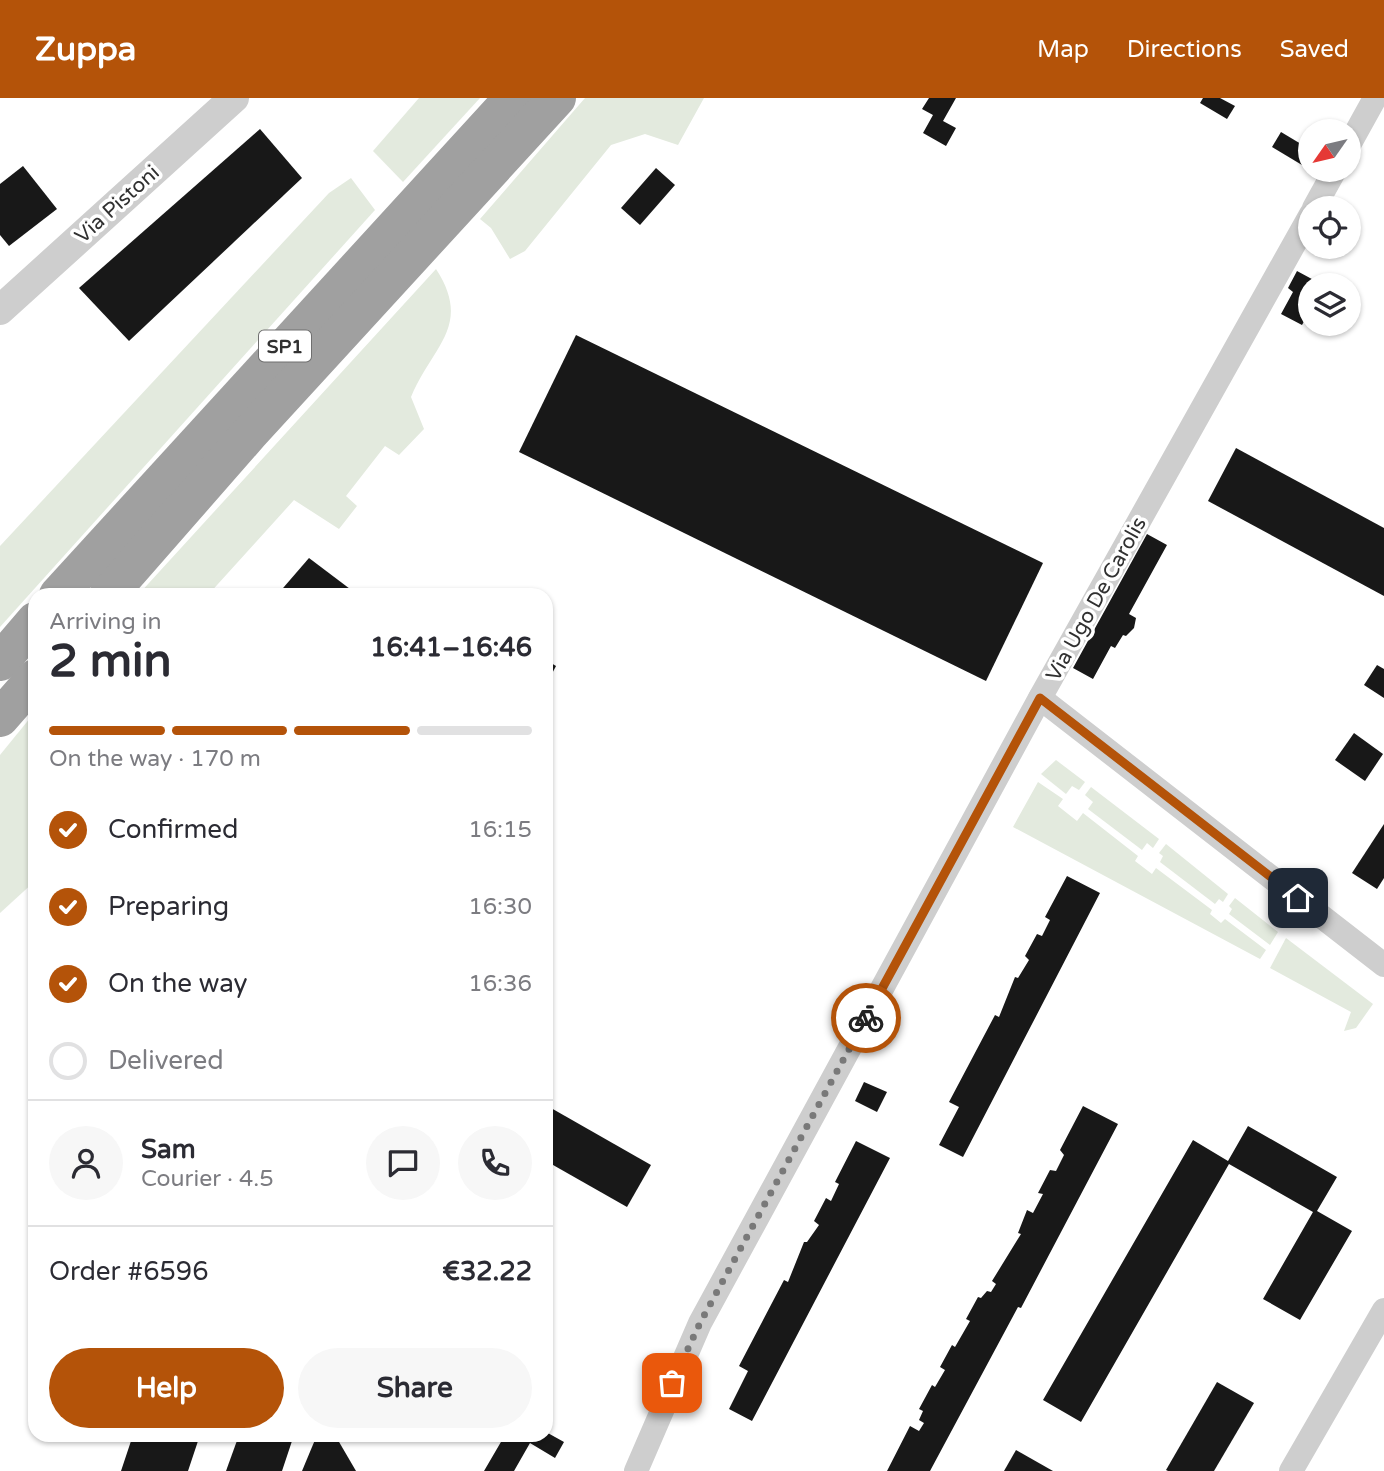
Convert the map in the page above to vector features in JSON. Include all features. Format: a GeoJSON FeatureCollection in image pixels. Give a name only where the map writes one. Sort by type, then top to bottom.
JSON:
{"type":"FeatureCollection","features":[{"type":"Feature","properties":{"kind":"highway","name":"SP1"},"geometry":{"type":"LineString","coordinates":[[64,588],[513,98]]}},
{"type":"Feature","properties":{"kind":"highway","name":"SP1"},"geometry":{"type":"LineString","coordinates":[[114,588],[249,435],[557,98]]}},
{"type":"Feature","properties":{"kind":"highway"},"geometry":{"type":"LineString","coordinates":[[0,662],[28,629]]}},
{"type":"Feature","properties":{"kind":"highway"},"geometry":{"type":"LineString","coordinates":[[0,718],[28,686]]}},
{"type":"Feature","properties":{"kind":"street","name":"Via Pistoni"},"geometry":{"type":"LineString","coordinates":[[0,310],[234,98]]}},
{"type":"Feature","properties":{"kind":"street"},"geometry":{"type":"LineString","coordinates":[[1362,122],[1375,98]]}},
{"type":"Feature","properties":{"kind":"street","name":"Via Ugo De Carolis"},"geometry":{"type":"LineString","coordinates":[[636,1471],[700,1323],[1040,698],[1298,237]]}},
{"type":"Feature","properties":{"kind":"street"},"geometry":{"type":"LineString","coordinates":[[1040,698],[1384,965]]}},
{"type":"Feature","properties":{"kind":"street"},"geometry":{"type":"LineString","coordinates":[[1291,1471],[1384,1310]]}},
{"type":"Feature","properties":{"kind":"shaded area"},"geometry":{"type":"Polygon","coordinates":[[[419,98],[480,98],[403,182],[373,151],[419,98]]]}},
{"type":"Feature","properties":{"kind":"shaded area"},"geometry":{"type":"Polygon","coordinates":[[[585,98],[704,98],[678,145],[645,134],[611,145],[525,251],[510,259],[491,228],[480,219],[585,98]]]}},
{"type":"Feature","properties":{"kind":"shaded area"},"geometry":{"type":"Polygon","coordinates":[[[351,178],[375,210],[35,588],[28,588],[28,596],[0,627],[0,546],[329,193],[351,178]]]}},
{"type":"Feature","properties":{"kind":"shaded area"},"geometry":{"type":"Polygon","coordinates":[[[436,269],[451,306],[450,321],[438,349],[411,397],[424,429],[399,455],[385,446],[346,496],[357,506],[339,529],[294,500],[214,588],[144,588],[436,269]]]}},
{"type":"Feature","properties":{"kind":"shaded area"},"geometry":{"type":"Polygon","coordinates":[[[28,721],[28,887],[0,913],[0,755],[28,721]]]}},
{"type":"Feature","properties":{"kind":"shaded area"},"geometry":{"type":"Polygon","coordinates":[[[1056,760],[1085,782],[1079,790],[1072,786],[1066,794],[1041,774],[1056,760]]]}},
{"type":"Feature","properties":{"kind":"shaded area"},"geometry":{"type":"Polygon","coordinates":[[[1038,782],[1063,799],[1058,806],[1077,821],[1083,813],[1138,856],[1135,861],[1152,874],[1156,868],[1212,910],[1210,914],[1221,923],[1225,919],[1266,950],[1260,959],[1013,827],[1038,782]]]}},
{"type":"Feature","properties":{"kind":"shaded area"},"geometry":{"type":"Polygon","coordinates":[[[1091,787],[1159,839],[1153,848],[1147,843],[1142,850],[1088,809],[1093,802],[1085,795],[1091,787]]]}},
{"type":"Feature","properties":{"kind":"shaded area"},"geometry":{"type":"Polygon","coordinates":[[[1166,844],[1228,894],[1223,902],[1219,899],[1215,904],[1160,862],[1163,856],[1159,853],[1166,844]]]}},
{"type":"Feature","properties":{"kind":"shaded area"},"geometry":{"type":"Polygon","coordinates":[[[1235,898],[1278,932],[1270,945],[1229,914],[1232,909],[1229,906],[1235,898]]]}},
{"type":"Feature","properties":{"kind":"shaded area"},"geometry":{"type":"Polygon","coordinates":[[[1286,938],[1373,1004],[1356,1028],[1344,1031],[1351,1012],[1270,968],[1286,938]]]}},
{"type":"Feature","properties":{"kind":"building"},"geometry":{"type":"Polygon","coordinates":[[[929,98],[956,98],[943,121],[956,128],[946,146],[923,133],[933,115],[922,109],[929,98]]]}},
{"type":"Feature","properties":{"kind":"building"},"geometry":{"type":"Polygon","coordinates":[[[1203,98],[1220,98],[1235,106],[1227,119],[1200,103],[1203,98]]]}},
{"type":"Feature","properties":{"kind":"building"},"geometry":{"type":"Polygon","coordinates":[[[260,129],[302,178],[129,341],[79,288],[260,129]]]}},
{"type":"Feature","properties":{"kind":"building"},"geometry":{"type":"Polygon","coordinates":[[[1281,132],[1298,142],[1298,163],[1272,147],[1281,132]]]}},
{"type":"Feature","properties":{"kind":"building"},"geometry":{"type":"Polygon","coordinates":[[[23,166],[57,209],[9,246],[0,235],[0,184],[23,166]]]}},
{"type":"Feature","properties":{"kind":"building"},"geometry":{"type":"Polygon","coordinates":[[[656,168],[675,185],[640,225],[621,208],[656,168]]]}},
{"type":"Feature","properties":{"kind":"building"},"geometry":{"type":"Polygon","coordinates":[[[1297,271],[1301,273],[1298,273],[1298,323],[1281,314],[1293,292],[1288,288],[1297,271]]]}},
{"type":"Feature","properties":{"kind":"building"},"geometry":{"type":"Polygon","coordinates":[[[576,335],[1043,563],[986,681],[519,452],[576,335]]]}},
{"type":"Feature","properties":{"kind":"building"},"geometry":{"type":"Polygon","coordinates":[[[1236,448],[1384,528],[1384,596],[1208,501],[1236,448]]]}},
{"type":"Feature","properties":{"kind":"building"},"geometry":{"type":"Polygon","coordinates":[[[1147,534],[1167,545],[1129,614],[1136,618],[1134,628],[1126,636],[1123,635],[1115,648],[1111,646],[1093,679],[1073,668],[1147,534]]]}},
{"type":"Feature","properties":{"kind":"building"},"geometry":{"type":"Polygon","coordinates":[[[309,558],[349,588],[283,588],[309,558]]]}},
{"type":"Feature","properties":{"kind":"building"},"geometry":{"type":"Polygon","coordinates":[[[1377,665],[1384,669],[1384,698],[1364,685],[1377,665]]]}},
{"type":"Feature","properties":{"kind":"building"},"geometry":{"type":"Polygon","coordinates":[[[1354,733],[1383,754],[1365,781],[1335,760],[1354,733]]]}},
{"type":"Feature","properties":{"kind":"building"},"geometry":{"type":"Polygon","coordinates":[[[1384,824],[1384,878],[1377,889],[1352,873],[1384,824]]]}},
{"type":"Feature","properties":{"kind":"building"},"geometry":{"type":"Polygon","coordinates":[[[1067,876],[1100,893],[963,1157],[939,1145],[959,1107],[949,1102],[995,1015],[999,1017],[1015,977],[1018,978],[1029,960],[1025,956],[1037,934],[1042,936],[1050,920],[1045,917],[1067,876]]]}},
{"type":"Feature","properties":{"kind":"building"},"geometry":{"type":"Polygon","coordinates":[[[864,1082],[887,1092],[877,1112],[855,1101],[864,1082]]]}},
{"type":"Feature","properties":{"kind":"building"},"geometry":{"type":"Polygon","coordinates":[[[1083,1106],[1118,1124],[1021,1308],[1018,1307],[930,1471],[887,1471],[910,1426],[919,1431],[924,1423],[919,1420],[923,1411],[919,1409],[932,1385],[935,1387],[945,1370],[940,1367],[970,1321],[966,1319],[978,1297],[981,1298],[987,1291],[991,1292],[996,1284],[992,1281],[1021,1234],[1018,1233],[1027,1210],[1033,1213],[1043,1194],[1038,1193],[1050,1170],[1056,1171],[1064,1155],[1060,1150],[1083,1106]]]}},
{"type":"Feature","properties":{"kind":"building"},"geometry":{"type":"Polygon","coordinates":[[[553,1109],[651,1165],[627,1207],[553,1165],[553,1109]]]}},
{"type":"Feature","properties":{"kind":"building"},"geometry":{"type":"Polygon","coordinates":[[[1248,1126],[1337,1177],[1317,1211],[1352,1231],[1300,1320],[1263,1299],[1313,1212],[1229,1164],[1081,1422],[1043,1400],[1193,1140],[1228,1161],[1248,1126]]]}},
{"type":"Feature","properties":{"kind":"building"},"geometry":{"type":"Polygon","coordinates":[[[856,1141],[890,1158],[752,1421],[729,1409],[748,1371],[739,1366],[784,1280],[788,1282],[804,1242],[807,1242],[819,1225],[814,1221],[826,1198],[831,1201],[839,1184],[835,1182],[856,1141]]]}},
{"type":"Feature","properties":{"kind":"building"},"geometry":{"type":"Polygon","coordinates":[[[1217,1382],[1254,1403],[1214,1471],[1166,1470],[1217,1382]]]}},
{"type":"Feature","properties":{"kind":"building"},"geometry":{"type":"Polygon","coordinates":[[[553,1436],[564,1442],[555,1458],[530,1443],[514,1471],[484,1471],[501,1442],[553,1442],[553,1436]]]}},
{"type":"Feature","properties":{"kind":"building"},"geometry":{"type":"Polygon","coordinates":[[[131,1442],[198,1442],[188,1471],[121,1471],[131,1442]]]}},
{"type":"Feature","properties":{"kind":"building"},"geometry":{"type":"Polygon","coordinates":[[[236,1442],[292,1442],[282,1471],[226,1471],[236,1442]]]}},
{"type":"Feature","properties":{"kind":"building"},"geometry":{"type":"Polygon","coordinates":[[[314,1442],[339,1442],[356,1471],[302,1471],[314,1442]]]}},
{"type":"Feature","properties":{"kind":"building"},"geometry":{"type":"Polygon","coordinates":[[[1016,1450],[1053,1471],[1004,1471],[1016,1450]]]}},
{"type":"Feature","properties":{"kind":"way so far"},"geometry":{"type":"LineString","coordinates":[[672,1383],[700,1323],[866,1018]]}},
{"type":"Feature","properties":{"kind":"route"},"geometry":{"type":"LineString","coordinates":[[866,1018],[1040,698],[1298,898]]}}]}
